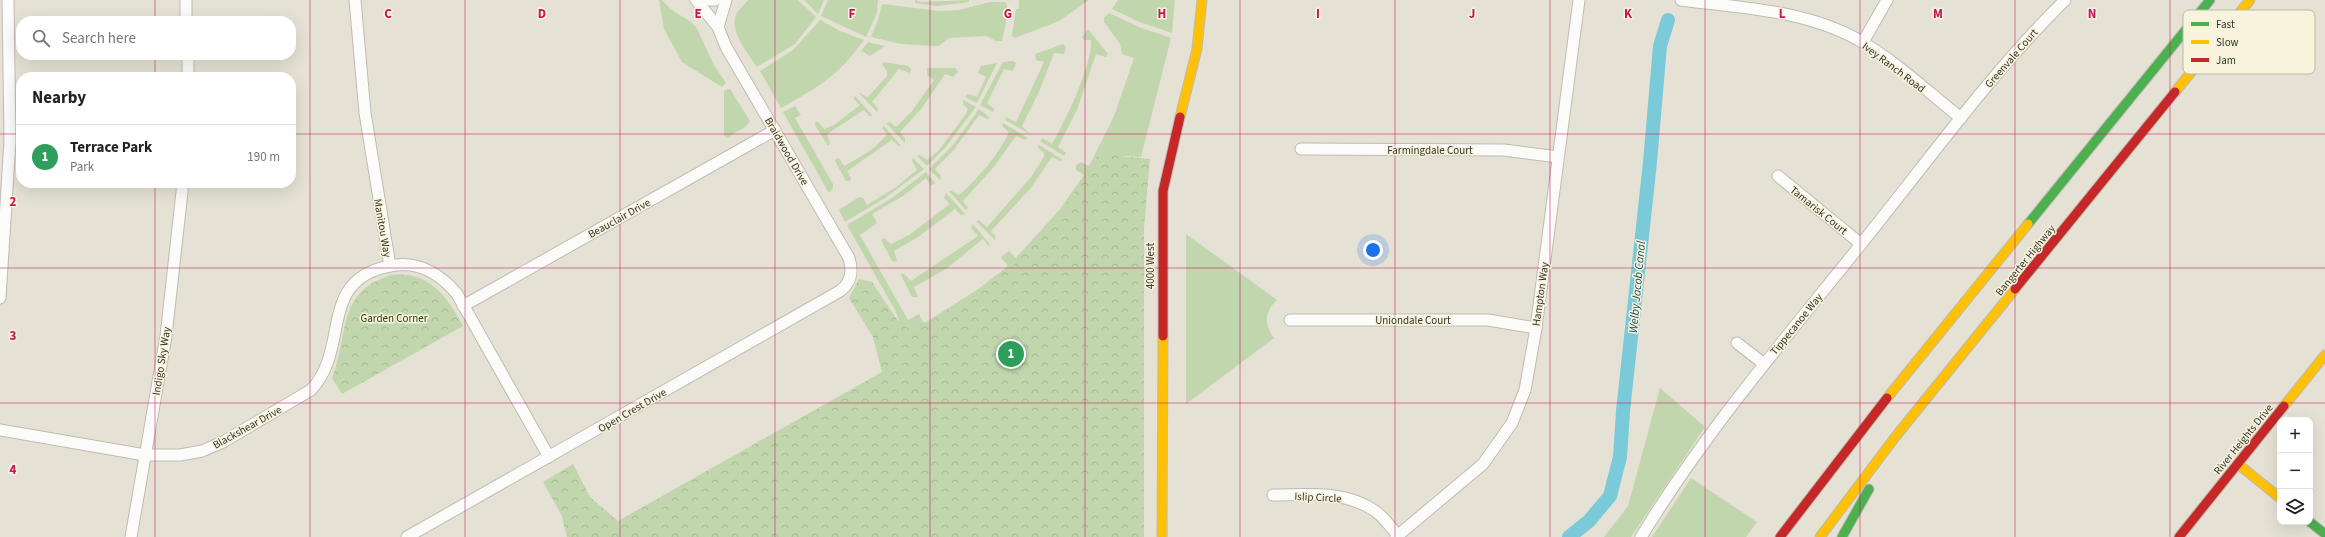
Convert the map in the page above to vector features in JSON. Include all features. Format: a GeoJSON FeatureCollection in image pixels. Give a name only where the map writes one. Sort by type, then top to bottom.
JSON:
{"type":"FeatureCollection","features":[{"type":"Feature","properties":{"kind":"main road","name":"4000 West"},"geometry":{"type":"LineString","coordinates":[[1162,537],[1163,191],[1171,144],[1196,55],[1202,0]]}},
{"type":"Feature","properties":{"kind":"main road","name":"Bangerter Highway"},"geometry":{"type":"LineString","coordinates":[[2202,10],[2210,0]]}},
{"type":"Feature","properties":{"kind":"main road","name":"Bangerter Highway"},"geometry":{"type":"LineString","coordinates":[[2242,10],[2250,0]]}},
{"type":"Feature","properties":{"kind":"main road","name":"Bangerter Highway"},"geometry":{"type":"LineString","coordinates":[[1780,537],[1905,375],[2183,33]]}},
{"type":"Feature","properties":{"kind":"main road","name":"Bangerter Highway"},"geometry":{"type":"LineString","coordinates":[[1820,537],[1896,436],[2190,74]]}},
{"type":"Feature","properties":{"kind":"main road","name":"River Heights Drive"},"geometry":{"type":"LineString","coordinates":[[2179,537],[2325,355]]}},
{"type":"Feature","properties":{"kind":"main road"},"geometry":{"type":"LineString","coordinates":[[1842,537],[1896,436]]}},
{"type":"Feature","properties":{"kind":"main road"},"geometry":{"type":"LineString","coordinates":[[2238,464],[2277,496]]}},
{"type":"Feature","properties":{"kind":"main road"},"geometry":{"type":"LineString","coordinates":[[2313,524],[2325,534]]}},
{"type":"Feature","properties":{"kind":"street"},"geometry":{"type":"LineString","coordinates":[[0,298],[10,141],[8,0]]}},
{"type":"Feature","properties":{"kind":"street"},"geometry":{"type":"LineString","coordinates":[[186,0],[186,16]]}},
{"type":"Feature","properties":{"kind":"street","name":"Manitou Way"},"geometry":{"type":"LineString","coordinates":[[355,0],[366,120],[390,266],[412,266],[432,273],[450,286],[463,306],[549,457]]}},
{"type":"Feature","properties":{"kind":"street"},"geometry":{"type":"LineString","coordinates":[[697,0],[715,0]]}},
{"type":"Feature","properties":{"kind":"street","name":"Braidwood Drive"},"geometry":{"type":"LineString","coordinates":[[697,0],[718,27],[726,47],[776,130],[849,258],[850,277]]}},
{"type":"Feature","properties":{"kind":"street"},"geometry":{"type":"LineString","coordinates":[[718,27],[726,0]]}},
{"type":"Feature","properties":{"kind":"street","name":"Hampton Way"},"geometry":{"type":"LineString","coordinates":[[1397,536],[1472,475],[1504,438],[1519,407],[1525,390],[1536,328],[1579,0]]}},
{"type":"Feature","properties":{"kind":"street","name":"Ivey Ranch Road"},"geometry":{"type":"LineString","coordinates":[[1681,0],[1797,16],[1831,27],[1863,42],[1961,118]]}},
{"type":"Feature","properties":{"kind":"street"},"geometry":{"type":"LineString","coordinates":[[1863,42],[1887,0]]}},
{"type":"Feature","properties":{"kind":"street","name":"Greenvale Court"},"geometry":{"type":"LineString","coordinates":[[1961,118],[2020,47],[2065,0]]}},
{"type":"Feature","properties":{"kind":"street"},"geometry":{"type":"LineString","coordinates":[[188,60],[188,72]]}},
{"type":"Feature","properties":{"kind":"street","name":"Tippecanoe Way"},"geometry":{"type":"LineString","coordinates":[[1641,537],[1706,440],[1764,363],[1961,118]]}},
{"type":"Feature","properties":{"kind":"street","name":"Beauclair Drive"},"geometry":{"type":"LineString","coordinates":[[463,306],[776,130]]}},
{"type":"Feature","properties":{"kind":"street","name":"Farmingdale Court"},"geometry":{"type":"LineString","coordinates":[[1301,149],[1504,150],[1558,157]]}},
{"type":"Feature","properties":{"kind":"street","name":"Tamarisk Court"},"geometry":{"type":"LineString","coordinates":[[1778,176],[1861,244]]}},
{"type":"Feature","properties":{"kind":"street","name":"Indigo Sky Way"},"geometry":{"type":"LineString","coordinates":[[131,537],[166,336],[182,188]]}},
{"type":"Feature","properties":{"kind":"street","name":"Blackshear Drive"},"geometry":{"type":"LineString","coordinates":[[0,430],[145,455],[180,455],[213,447],[304,396],[317,384],[326,369],[331,352],[338,313],[347,294],[362,278],[377,270],[390,266]]}},
{"type":"Feature","properties":{"kind":"street","name":"Open Crest Drive"},"geometry":{"type":"LineString","coordinates":[[407,537],[840,291],[847,285],[850,277]]}},
{"type":"Feature","properties":{"kind":"street","name":"Uniondale Court"},"geometry":{"type":"LineString","coordinates":[[1290,320],[1488,320],[1536,328]]}},
{"type":"Feature","properties":{"kind":"street"},"geometry":{"type":"LineString","coordinates":[[1737,343],[1764,363]]}},
{"type":"Feature","properties":{"kind":"street","name":"Islip Circle"},"geometry":{"type":"LineString","coordinates":[[1273,495],[1326,495],[1352,500],[1375,511],[1397,536]]}},
{"type":"Feature","properties":{"kind":"green space"},"geometry":{"type":"Polygon","coordinates":[[[659,0],[662,0],[671,9],[696,27],[714,65],[726,83],[722,87],[682,62],[664,29],[659,0]]]}},
{"type":"Feature","properties":{"kind":"green space"},"geometry":{"type":"Polygon","coordinates":[[[748,0],[798,0],[816,17],[795,44],[757,67],[737,35],[735,28],[736,15],[748,0]]]}},
{"type":"Feature","properties":{"kind":"green space"},"geometry":{"type":"Polygon","coordinates":[[[804,0],[824,0],[818,14],[804,0]]]}},
{"type":"Feature","properties":{"kind":"green space"},"geometry":{"type":"Polygon","coordinates":[[[828,0],[878,0],[877,13],[866,37],[821,16],[828,0]]]}},
{"type":"Feature","properties":{"kind":"green space"},"geometry":{"type":"Polygon","coordinates":[[[915,0],[920,2],[969,0],[969,2],[937,6],[915,3],[915,0]]]}},
{"type":"Feature","properties":{"kind":"green space"},"geometry":{"type":"Polygon","coordinates":[[[1019,0],[1089,0],[1059,21],[1015,38],[1012,36],[1016,9],[1019,9],[1019,0]]]}},
{"type":"Feature","properties":{"kind":"green space"},"geometry":{"type":"Polygon","coordinates":[[[1118,0],[1175,0],[1172,33],[1137,21],[1112,9],[1118,0]]]}},
{"type":"Feature","properties":{"kind":"green space"},"geometry":{"type":"Polygon","coordinates":[[[990,2],[1006,2],[1008,12],[1002,41],[996,41],[986,36],[949,38],[939,46],[935,46],[901,44],[871,37],[878,20],[882,4],[940,11],[959,10],[990,2]]]}},
{"type":"Feature","properties":{"kind":"green space"},"geometry":{"type":"Polygon","coordinates":[[[1109,13],[1139,27],[1171,38],[1141,157],[1124,156],[1097,183],[1065,232],[911,335],[900,324],[896,312],[847,225],[892,198],[926,172],[935,183],[931,186],[926,178],[903,196],[872,214],[877,223],[860,235],[908,320],[919,314],[923,322],[926,322],[977,290],[1008,266],[1001,258],[1002,256],[1009,251],[1016,258],[1060,209],[1084,175],[1076,170],[1076,165],[1081,162],[1089,166],[1114,116],[1134,58],[1122,54],[1120,44],[1104,22],[1104,18],[1109,13]]]}},
{"type":"Feature","properties":{"kind":"green space"},"geometry":{"type":"Polygon","coordinates":[[[820,20],[840,31],[864,40],[845,63],[827,80],[781,108],[760,71],[793,50],[820,20]]]}},
{"type":"Feature","properties":{"kind":"green space"},"geometry":{"type":"Polygon","coordinates":[[[1088,29],[1108,54],[1106,57],[1096,54],[1077,110],[1058,147],[1066,153],[1064,156],[1040,141],[1043,138],[1052,144],[1077,93],[1083,78],[1090,51],[1091,40],[1084,40],[1082,37],[1088,29]]]}},
{"type":"Feature","properties":{"kind":"green space"},"geometry":{"type":"Polygon","coordinates":[[[868,42],[885,46],[870,56],[861,51],[868,42]]]}},
{"type":"Feature","properties":{"kind":"green space"},"geometry":{"type":"Polygon","coordinates":[[[1063,44],[1066,47],[1064,54],[1054,53],[1039,92],[1022,126],[1030,134],[1005,120],[1006,117],[1016,122],[1044,62],[1036,60],[1035,54],[1063,44]]]}},
{"type":"Feature","properties":{"kind":"green space"},"geometry":{"type":"Polygon","coordinates":[[[1013,61],[1016,63],[1013,71],[1004,69],[987,103],[994,109],[993,112],[980,105],[1003,62],[1013,61]]]}},
{"type":"Feature","properties":{"kind":"green space"},"geometry":{"type":"Polygon","coordinates":[[[884,62],[908,66],[911,69],[910,73],[899,69],[872,102],[878,108],[877,112],[858,92],[868,97],[887,76],[887,71],[882,64],[884,62]]]}},
{"type":"Feature","properties":{"kind":"green space"},"geometry":{"type":"Polygon","coordinates":[[[997,63],[977,103],[965,97],[968,94],[977,97],[986,77],[978,73],[981,66],[997,63]]]}},
{"type":"Feature","properties":{"kind":"green space"},"geometry":{"type":"Polygon","coordinates":[[[927,68],[956,68],[958,72],[953,77],[945,74],[922,108],[900,132],[905,138],[905,143],[886,123],[890,122],[896,127],[912,111],[934,80],[927,75],[927,68]]]}},
{"type":"Feature","properties":{"kind":"green space"},"geometry":{"type":"Polygon","coordinates":[[[730,89],[750,121],[745,127],[727,138],[724,135],[724,91],[730,89]]]}},
{"type":"Feature","properties":{"kind":"green space"},"geometry":{"type":"Polygon","coordinates":[[[854,95],[873,116],[869,116],[864,110],[827,134],[830,144],[828,146],[815,125],[815,122],[818,122],[824,129],[834,125],[860,105],[854,99],[854,95]]]}},
{"type":"Feature","properties":{"kind":"green space"},"geometry":{"type":"Polygon","coordinates":[[[963,100],[976,107],[945,148],[927,166],[917,156],[920,155],[927,160],[939,150],[966,114],[968,109],[963,104],[963,100]]]}},
{"type":"Feature","properties":{"kind":"green space"},"geometry":{"type":"Polygon","coordinates":[[[795,106],[801,115],[795,118],[833,184],[833,188],[829,193],[783,112],[795,106]]]}},
{"type":"Feature","properties":{"kind":"green space"},"geometry":{"type":"Polygon","coordinates":[[[979,109],[990,118],[987,119],[979,115],[953,151],[935,169],[941,176],[940,180],[929,169],[953,145],[979,109]]]}},
{"type":"Feature","properties":{"kind":"green space"},"geometry":{"type":"Polygon","coordinates":[[[1003,123],[1028,138],[1025,140],[1016,136],[993,168],[963,201],[968,208],[966,210],[949,191],[959,195],[987,166],[1000,149],[1009,132],[1002,126],[1003,123]]]}},
{"type":"Feature","properties":{"kind":"green space"},"geometry":{"type":"Polygon","coordinates":[[[884,126],[901,146],[892,140],[847,171],[851,178],[850,181],[846,181],[835,161],[836,159],[839,158],[844,166],[856,160],[883,139],[887,134],[882,128],[884,126]]]}},
{"type":"Feature","properties":{"kind":"green space"},"geometry":{"type":"Polygon","coordinates":[[[1039,145],[1063,160],[1060,161],[1052,157],[1030,189],[991,231],[995,236],[996,241],[976,221],[979,220],[987,227],[1031,177],[1044,157],[1044,153],[1038,148],[1039,145]]]}},
{"type":"Feature","properties":{"kind":"green space"},"geometry":{"type":"Polygon","coordinates":[[[1099,154],[1150,159],[1144,228],[1144,537],[567,537],[561,514],[543,482],[573,464],[590,497],[618,521],[882,372],[873,337],[849,298],[859,279],[872,282],[898,321],[914,332],[1013,266],[1054,223],[1099,154]]]}},
{"type":"Feature","properties":{"kind":"green space"},"geometry":{"type":"Polygon","coordinates":[[[913,158],[924,169],[885,198],[845,222],[839,210],[859,197],[863,198],[867,205],[896,187],[917,170],[912,161],[913,158]]]}},
{"type":"Feature","properties":{"kind":"green space"},"geometry":{"type":"Polygon","coordinates":[[[946,193],[965,214],[961,215],[955,209],[918,237],[894,251],[897,260],[895,262],[892,261],[881,240],[884,238],[891,244],[909,235],[950,204],[944,198],[946,193]]]}},
{"type":"Feature","properties":{"kind":"green space"},"geometry":{"type":"Polygon","coordinates":[[[973,224],[991,246],[988,245],[983,239],[946,269],[914,287],[918,297],[912,297],[901,275],[903,273],[911,281],[978,236],[971,228],[973,224]]]}},
{"type":"Feature","properties":{"kind":"green space"},"geometry":{"type":"Polygon","coordinates":[[[1186,234],[1277,300],[1270,309],[1267,318],[1268,328],[1274,338],[1186,404],[1186,234]]]}},
{"type":"Feature","properties":{"kind":"green space","name":"Garden Corner"},"geometry":{"type":"Polygon","coordinates":[[[391,275],[416,277],[426,281],[443,296],[463,326],[342,394],[332,378],[347,317],[352,304],[361,292],[373,283],[391,275]]]}},
{"type":"Feature","properties":{"kind":"green space"},"geometry":{"type":"Polygon","coordinates":[[[1660,388],[1705,427],[1631,537],[1604,537],[1628,506],[1660,388]]]}},
{"type":"Feature","properties":{"kind":"green space"},"geometry":{"type":"Polygon","coordinates":[[[1691,478],[1757,522],[1746,537],[1652,537],[1691,478]]]}},
{"type":"Feature","properties":{"kind":"waterway","name":"Welby Jacob Canal"},"geometry":{"type":"LineString","coordinates":[[1569,537],[1589,521],[1610,496],[1620,457],[1623,411],[1650,162],[1660,46],[1668,20]]}},
{"type":"Feature","properties":{"kind":"traffic: fast"},"geometry":{"type":"LineString","coordinates":[[2202,10],[2210,0]]}},
{"type":"Feature","properties":{"kind":"traffic: fast"},"geometry":{"type":"LineString","coordinates":[[2028,224],[2183,33]]}},
{"type":"Feature","properties":{"kind":"traffic: fast"},"geometry":{"type":"LineString","coordinates":[[1842,537],[1869,489]]}},
{"type":"Feature","properties":{"kind":"traffic: fast"},"geometry":{"type":"LineString","coordinates":[[2313,524],[2325,534]]}},
{"type":"Feature","properties":{"kind":"traffic: slow"},"geometry":{"type":"LineString","coordinates":[[1180,117],[1197,49],[1202,0]]}},
{"type":"Feature","properties":{"kind":"traffic: slow"},"geometry":{"type":"LineString","coordinates":[[2242,10],[2250,0]]}},
{"type":"Feature","properties":{"kind":"traffic: slow"},"geometry":{"type":"LineString","coordinates":[[2175,92],[2190,74]]}},
{"type":"Feature","properties":{"kind":"traffic: slow"},"geometry":{"type":"LineString","coordinates":[[1887,398],[2028,224]]}},
{"type":"Feature","properties":{"kind":"traffic: slow"},"geometry":{"type":"LineString","coordinates":[[1820,537],[1896,436],[2015,289]]}},
{"type":"Feature","properties":{"kind":"traffic: slow"},"geometry":{"type":"LineString","coordinates":[[1162,537],[1163,336]]}},
{"type":"Feature","properties":{"kind":"traffic: slow"},"geometry":{"type":"LineString","coordinates":[[2284,406],[2325,355]]}},
{"type":"Feature","properties":{"kind":"traffic: slow"},"geometry":{"type":"LineString","coordinates":[[2238,464],[2277,496]]}},
{"type":"Feature","properties":{"kind":"traffic: jam"},"geometry":{"type":"LineString","coordinates":[[2015,289],[2175,92]]}},
{"type":"Feature","properties":{"kind":"traffic: jam"},"geometry":{"type":"LineString","coordinates":[[1163,336],[1163,191],[1180,117]]}},
{"type":"Feature","properties":{"kind":"traffic: jam"},"geometry":{"type":"LineString","coordinates":[[1780,537],[1887,398]]}},
{"type":"Feature","properties":{"kind":"traffic: jam"},"geometry":{"type":"LineString","coordinates":[[2179,537],[2284,406]]}},
{"type":"Feature","properties":{"kind":"place","name":"Terrace Park"},"geometry":{"type":"Point","coordinates":[1011,354]}}]}
